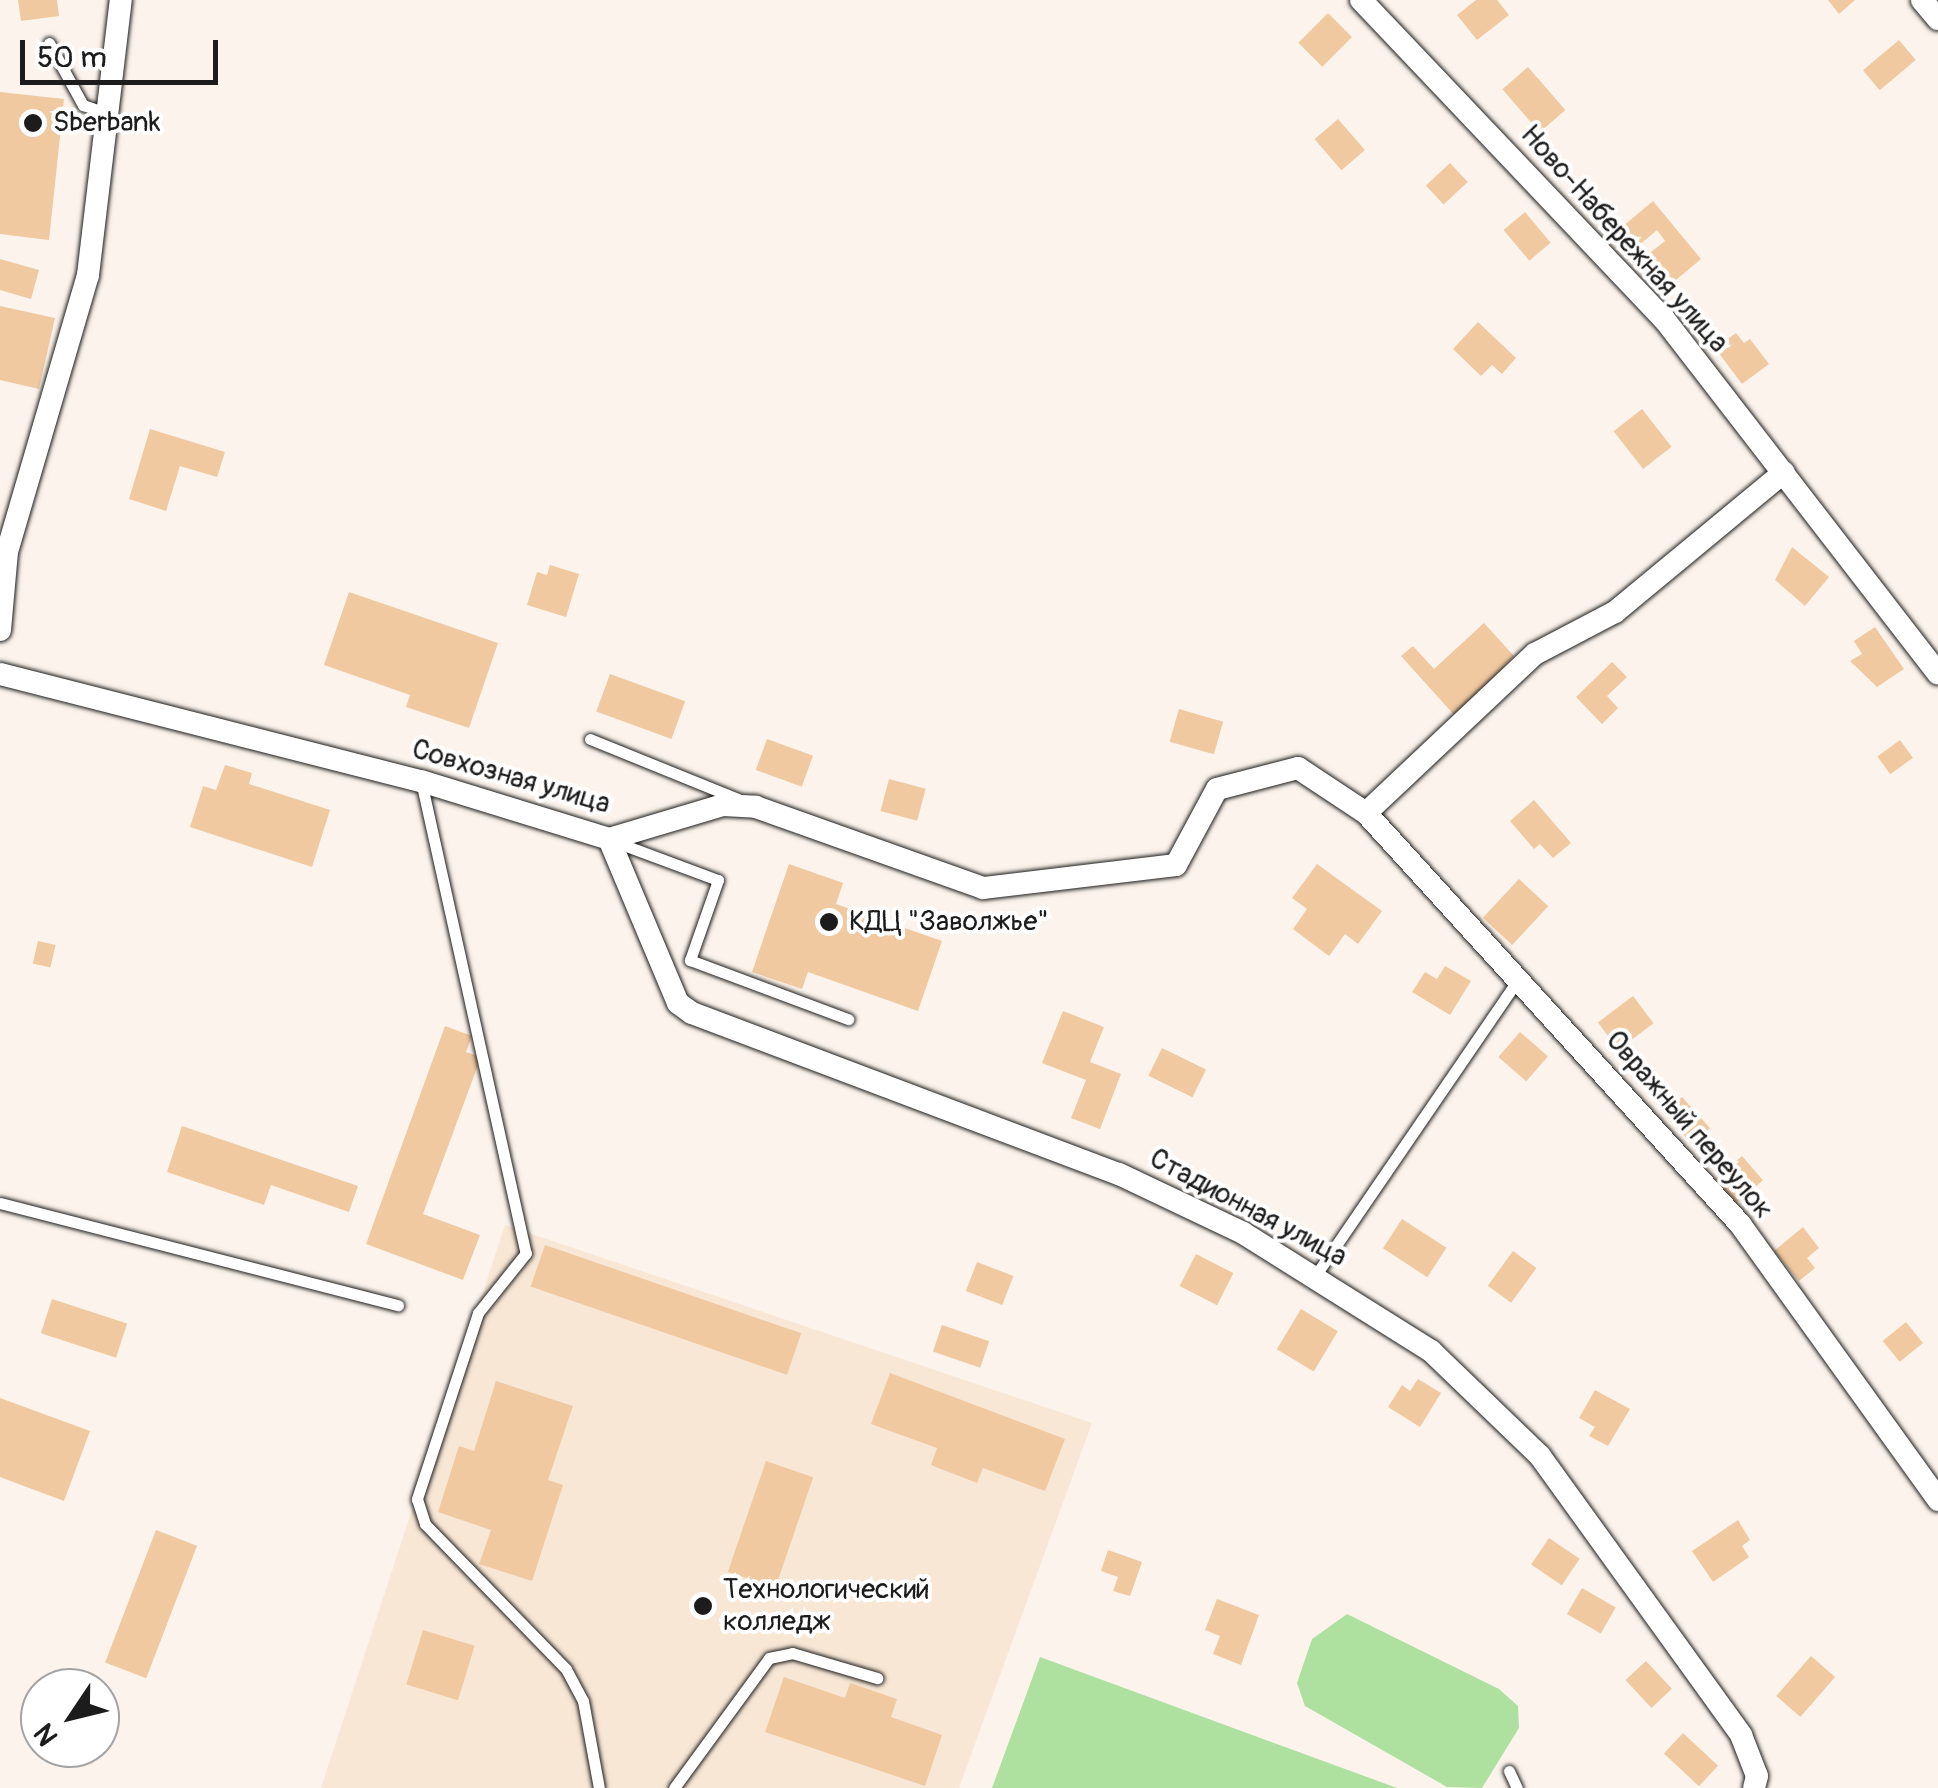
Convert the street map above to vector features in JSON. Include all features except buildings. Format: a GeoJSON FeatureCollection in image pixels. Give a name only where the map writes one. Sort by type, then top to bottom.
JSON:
{"type":"FeatureCollection","features":[{"type":"Feature","properties":{"kind":"street"},"geometry":{"type":"LineString","coordinates":[[0,630],[7,552],[88,276],[121,0]]}},
{"type":"Feature","properties":{"kind":"street","name":"Ново-Набережная улица"},"geometry":{"type":"LineString","coordinates":[[1361,0],[1664,319],[1938,673]]}},
{"type":"Feature","properties":{"kind":"street"},"geometry":{"type":"LineString","coordinates":[[1922,0],[1938,19]]}},
{"type":"Feature","properties":{"kind":"street"},"geometry":{"type":"LineString","coordinates":[[1366,812],[1535,654],[1616,612],[1784,472]]}},
{"type":"Feature","properties":{"kind":"street","name":"Совхозная улица"},"geometry":{"type":"LineString","coordinates":[[0,674],[421,781],[609,839],[723,805],[756,806],[983,888],[1176,865]]}},
{"type":"Feature","properties":{"kind":"street","name":"Овражный переулок"},"geometry":{"type":"LineString","coordinates":[[1176,865],[1216,789],[1298,768],[1366,812],[1740,1224],[1938,1500]]}},
{"type":"Feature","properties":{"kind":"street","name":"Стадионная улица"},"geometry":{"type":"LineString","coordinates":[[609,839],[678,1003],[692,1013],[1119,1174],[1315,1276],[1431,1351],[1540,1456],[1741,1736],[1758,1776],[1754,1788]]}},
{"type":"Feature","properties":{"kind":"lane"},"geometry":{"type":"LineString","coordinates":[[50,42],[83,105],[109,114]]}},
{"type":"Feature","properties":{"kind":"lane"},"geometry":{"type":"LineString","coordinates":[[590,740],[756,806]]}},
{"type":"Feature","properties":{"kind":"lane"},"geometry":{"type":"LineString","coordinates":[[421,781],[526,1253],[478,1313],[417,1498],[424,1524],[566,1669],[582,1701],[599,1788]]}},
{"type":"Feature","properties":{"kind":"lane"},"geometry":{"type":"LineString","coordinates":[[609,839],[718,880],[690,960],[848,1019]]}},
{"type":"Feature","properties":{"kind":"lane"},"geometry":{"type":"LineString","coordinates":[[1315,1276],[1520,978]]}},
{"type":"Feature","properties":{"kind":"lane"},"geometry":{"type":"LineString","coordinates":[[0,1203],[398,1305]]}},
{"type":"Feature","properties":{"kind":"lane"},"geometry":{"type":"LineString","coordinates":[[674,1788],[769,1658],[792,1653],[877,1678]]}},
{"type":"Feature","properties":{"kind":"lane"},"geometry":{"type":"LineString","coordinates":[[1509,1770],[1516,1788]]}},
{"type":"Feature","properties":{"kind":"shaded area","name":"Технологический колледж"},"geometry":{"type":"Polygon","coordinates":[[[505,1225],[1092,1423],[959,1788],[321,1788],[505,1225]]]}},
{"type":"Feature","properties":{"kind":"green space"},"geometry":{"type":"Polygon","coordinates":[[[1347,1614],[1499,1689],[1518,1706],[1519,1728],[1482,1788],[1447,1787],[1305,1706],[1297,1683],[1312,1639],[1347,1614]]]}},
{"type":"Feature","properties":{"kind":"green space"},"geometry":{"type":"Polygon","coordinates":[[[1040,1657],[1397,1788],[992,1788],[1040,1657]]]}},
{"type":"Feature","properties":{"kind":"place","name":"Sberbank"},"geometry":{"type":"Point","coordinates":[33,123]}},
{"type":"Feature","properties":{"kind":"place","name":"КДЦ \"Заволжье\""},"geometry":{"type":"Point","coordinates":[829,922]}},
{"type":"Feature","properties":{"kind":"place","name":"Технологический колледж"},"geometry":{"type":"Point","coordinates":[703,1606]}}]}
